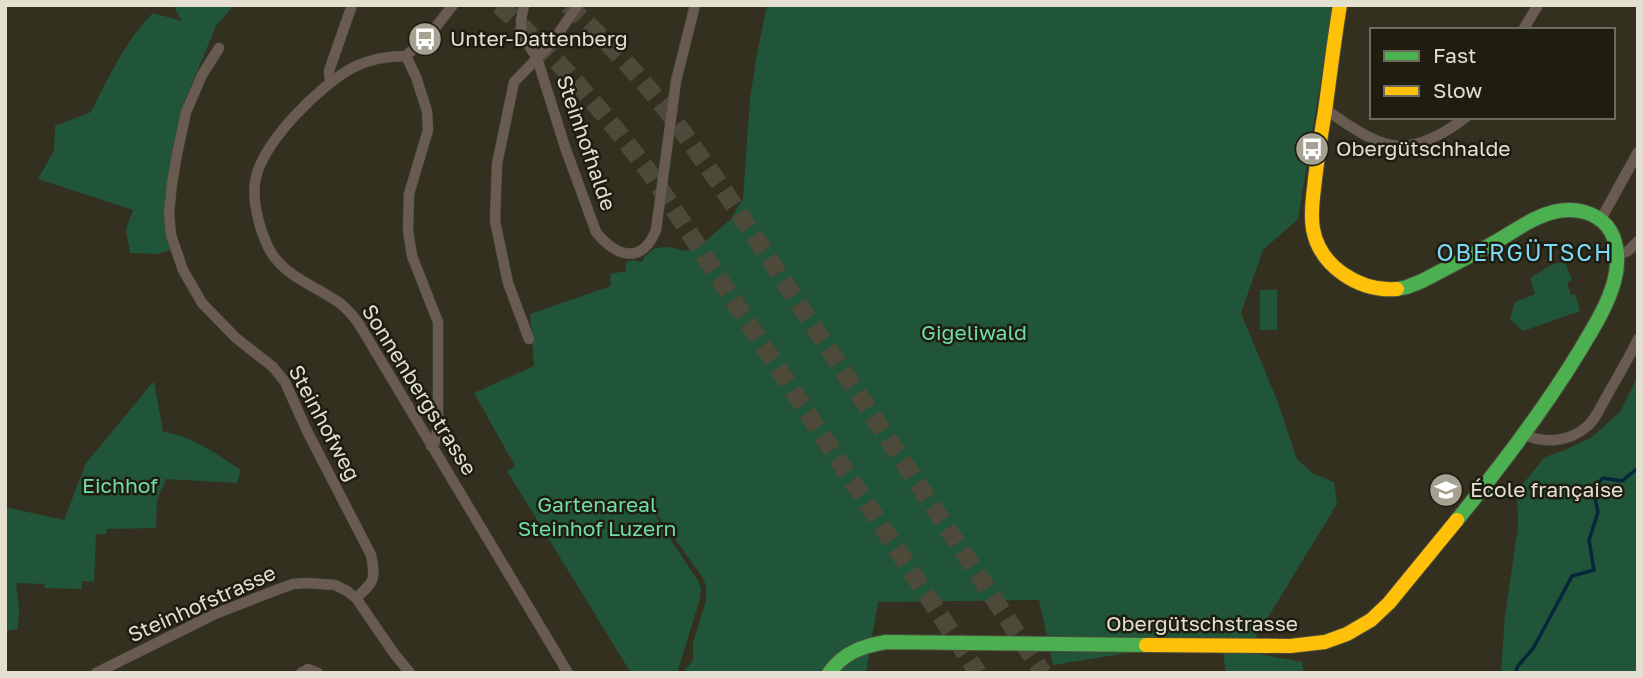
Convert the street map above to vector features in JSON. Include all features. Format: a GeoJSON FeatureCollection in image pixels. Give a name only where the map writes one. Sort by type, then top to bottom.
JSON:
{"type":"FeatureCollection","features":[{"type":"Feature","properties":{"kind":"street"},"geometry":{"type":"LineString","coordinates":[[330,82],[329,71],[352,5]]}},
{"type":"Feature","properties":{"kind":"street"},"geometry":{"type":"LineString","coordinates":[[431,446],[435,442],[438,425],[438,322],[412,257],[408,230],[409,194],[428,130],[427,111],[406,57],[435,29],[453,5]]}},
{"type":"Feature","properties":{"kind":"street"},"geometry":{"type":"LineString","coordinates":[[524,5],[522,35],[537,58],[551,44],[578,5]]}},
{"type":"Feature","properties":{"kind":"street","name":"Steinhofhalde"},"geometry":{"type":"LineString","coordinates":[[529,340],[508,283],[495,221],[497,164],[512,87],[520,74],[537,58],[596,232],[615,251],[627,254],[640,252],[653,239],[656,230],[679,62],[695,5]]}},
{"type":"Feature","properties":{"kind":"street"},"geometry":{"type":"LineString","coordinates":[[1340,5],[1315,165],[1312,211],[1313,229],[1320,246],[1331,263],[1343,274],[1358,283],[1388,289],[1406,287],[1444,270],[1540,216],[1560,211],[1582,211],[1601,219],[1614,235],[1617,255],[1628,251],[1638,241]]}},
{"type":"Feature","properties":{"kind":"street"},"geometry":{"type":"LineString","coordinates":[[1524,28],[1538,5]]}},
{"type":"Feature","properties":{"kind":"street","name":"Steinhofweg"},"geometry":{"type":"LineString","coordinates":[[219,48],[202,75],[187,112],[172,184],[170,235],[183,270],[202,303],[236,338],[273,367],[285,382],[307,431],[371,555],[374,573],[370,586],[356,598]]}},
{"type":"Feature","properties":{"kind":"street","name":"Sonnenbergstrasse"},"geometry":{"type":"LineString","coordinates":[[406,57],[381,58],[356,66],[330,82],[296,114],[276,138],[255,181],[260,225],[272,254],[290,273],[341,304],[359,324],[568,673]]}},
{"type":"Feature","properties":{"kind":"street"},"geometry":{"type":"LineString","coordinates":[[1325,109],[1355,129],[1392,145],[1411,144],[1434,137],[1463,119]]}},
{"type":"Feature","properties":{"kind":"street"},"geometry":{"type":"LineString","coordinates":[[1601,219],[1638,152]]}},
{"type":"Feature","properties":{"kind":"street","name":"Obergütschstrasse"},"geometry":{"type":"LineString","coordinates":[[829,673],[834,664],[848,653],[864,646],[886,642],[1278,647],[1306,646],[1335,640],[1357,629],[1389,603],[1524,434],[1560,383],[1612,288],[1617,255]]}},
{"type":"Feature","properties":{"kind":"street"},"geometry":{"type":"LineString","coordinates":[[1524,434],[1535,440],[1555,441],[1588,427],[1638,339]]}},
{"type":"Feature","properties":{"kind":"street","name":"Steinhofstrasse"},"geometry":{"type":"LineString","coordinates":[[97,673],[215,614],[293,584],[335,585],[356,598]]}},
{"type":"Feature","properties":{"kind":"street"},"geometry":{"type":"LineString","coordinates":[[356,598],[410,673]]}},
{"type":"Feature","properties":{"kind":"street"},"geometry":{"type":"LineString","coordinates":[[301,673],[308,669],[318,673]]}},
{"type":"Feature","properties":{"kind":"green space"},"geometry":{"type":"Polygon","coordinates":[[[173,5],[234,5],[216,26],[185,100],[166,195],[167,222],[173,249],[157,254],[130,253],[126,229],[133,210],[38,179],[54,151],[55,126],[91,112],[126,47],[153,13],[182,21],[173,5]]]}},
{"type":"Feature","properties":{"kind":"green space","name":"Gigeliwald"},"geometry":{"type":"Polygon","coordinates":[[[767,5],[1333,5],[1298,219],[1263,250],[1241,313],[1277,400],[1297,459],[1312,473],[1334,482],[1337,504],[1256,637],[1258,654],[1302,662],[1304,673],[1226,673],[1221,638],[1053,665],[1039,600],[878,602],[866,673],[683,673],[693,660],[693,643],[706,600],[706,586],[654,510],[698,581],[701,588],[700,599],[677,673],[631,673],[507,471],[515,466],[474,393],[534,366],[530,314],[611,286],[610,274],[626,271],[626,262],[642,262],[655,248],[669,247],[686,251],[703,243],[731,219],[743,198],[750,99],[767,5]]]}},
{"type":"Feature","properties":{"kind":"green space"},"geometry":{"type":"Polygon","coordinates":[[[1565,262],[1572,280],[1567,283],[1571,295],[1575,294],[1580,311],[1523,331],[1510,319],[1515,302],[1535,294],[1530,278],[1553,264],[1565,262]]]}},
{"type":"Feature","properties":{"kind":"green space"},"geometry":{"type":"Polygon","coordinates":[[[1260,290],[1277,290],[1277,330],[1260,330],[1260,290]]]}},
{"type":"Feature","properties":{"kind":"green space"},"geometry":{"type":"Polygon","coordinates":[[[1638,375],[1638,673],[1501,673],[1505,615],[1518,528],[1517,491],[1545,457],[1592,437],[1621,411],[1638,375]]]}},
{"type":"Feature","properties":{"kind":"green space","name":"Eichhof"},"geometry":{"type":"Polygon","coordinates":[[[154,381],[163,432],[194,441],[241,470],[237,483],[166,479],[157,500],[156,528],[107,529],[106,534],[96,534],[94,582],[82,581],[82,589],[45,588],[44,584],[16,583],[18,629],[5,631],[5,507],[64,520],[86,463],[154,381]]]}},
{"type":"Feature","properties":{"kind":"waterway"},"geometry":{"type":"LineString","coordinates":[[1515,673],[1534,647],[1572,576],[1594,570],[1589,540],[1598,512],[1593,489],[1603,478],[1622,481],[1638,468]]}},
{"type":"Feature","properties":{"kind":"tunnel"},"geometry":{"type":"LineString","coordinates":[[499,5],[580,86],[652,176],[978,673]]}},
{"type":"Feature","properties":{"kind":"tunnel"},"geometry":{"type":"LineString","coordinates":[[568,5],[634,72],[690,142],[1043,673]]}},
{"type":"Feature","properties":{"kind":"traffic: fast"},"geometry":{"type":"LineString","coordinates":[[1397,289],[1422,281],[1534,219],[1558,211],[1572,210],[1597,217],[1611,232],[1616,246],[1617,268],[1614,282],[1594,327],[1536,417],[1457,520]]}},
{"type":"Feature","properties":{"kind":"traffic: fast"},"geometry":{"type":"LineString","coordinates":[[829,673],[840,660],[854,652],[886,642],[1146,645]]}},
{"type":"Feature","properties":{"kind":"traffic: slow"},"geometry":{"type":"LineString","coordinates":[[1340,5],[1315,175],[1313,229],[1324,255],[1344,274],[1369,286],[1397,289]]}},
{"type":"Feature","properties":{"kind":"traffic: slow"},"geometry":{"type":"LineString","coordinates":[[1146,645],[1290,646],[1325,642],[1347,634],[1371,620],[1389,603],[1457,520]]}},
{"type":"Feature","properties":{"kind":"place","name":"Unter-Dattenberg"},"geometry":{"type":"Point","coordinates":[425,39]}},
{"type":"Feature","properties":{"kind":"place","name":"Obergütschhalde"},"geometry":{"type":"Point","coordinates":[1312,149]}},
{"type":"Feature","properties":{"kind":"place","name":"École française"},"geometry":{"type":"Point","coordinates":[1446,490]}},
{"type":"Feature","properties":{"kind":"district","name":"OBERGÜTSCH"},"geometry":{"type":"Point","coordinates":[1525,253]}},
{"type":"Feature","properties":{"kind":"park label","name":"Gartenareal Steinhof Luzern"},"geometry":{"type":"Point","coordinates":[597,517]}}]}
